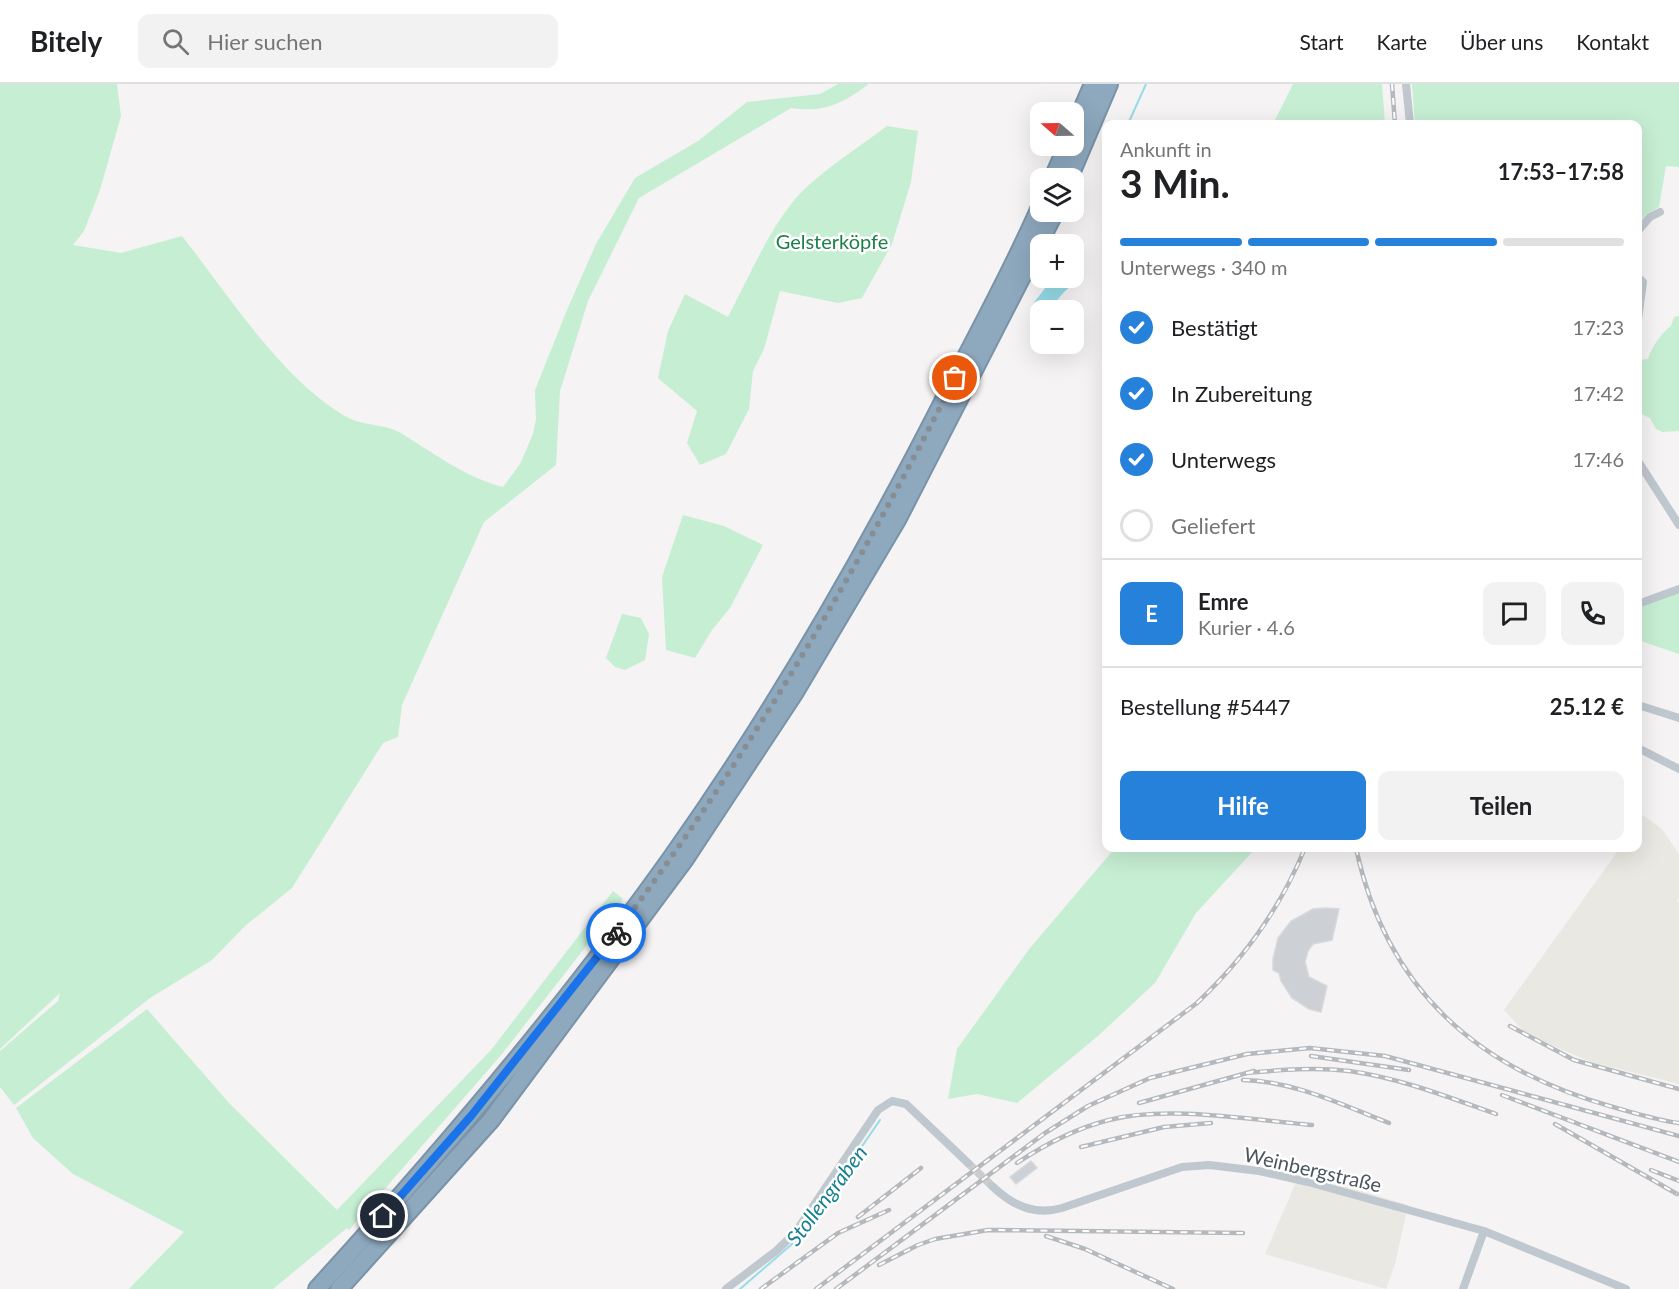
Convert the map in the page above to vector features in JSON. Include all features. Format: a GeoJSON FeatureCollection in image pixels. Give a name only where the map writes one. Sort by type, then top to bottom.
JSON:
{"type":"FeatureCollection","features":[{"type":"Feature","properties":{"kind":"highway"},"geometry":{"type":"LineString","coordinates":[[1084,105],[1093,84]]}},
{"type":"Feature","properties":{"kind":"highway"},"geometry":{"type":"LineString","coordinates":[[1073,168],[1109,84]]}},
{"type":"Feature","properties":{"kind":"highway"},"geometry":{"type":"LineString","coordinates":[[318,1289],[478,1107],[577,985],[674,854],[799,663],[901,484],[1032,222]]}},
{"type":"Feature","properties":{"kind":"highway"},"geometry":{"type":"LineString","coordinates":[[339,1289],[491,1120],[685,859],[795,692],[897,520],[1050,222]]}},
{"type":"Feature","properties":{"kind":"street"},"geometry":{"type":"LineString","coordinates":[[1406,84],[1410,120]]}},
{"type":"Feature","properties":{"kind":"street"},"geometry":{"type":"LineString","coordinates":[[1642,226],[1650,217],[1660,212]]}},
{"type":"Feature","properties":{"kind":"street"},"geometry":{"type":"LineString","coordinates":[[1642,467],[1679,525]]}},
{"type":"Feature","properties":{"kind":"street"},"geometry":{"type":"LineString","coordinates":[[1642,603],[1679,589]]}},
{"type":"Feature","properties":{"kind":"street"},"geometry":{"type":"LineString","coordinates":[[1642,706],[1679,718]]}},
{"type":"Feature","properties":{"kind":"street"},"geometry":{"type":"LineString","coordinates":[[1642,750],[1679,770]]}},
{"type":"Feature","properties":{"kind":"street"},"geometry":{"type":"LineString","coordinates":[[726,1289],[776,1251],[795,1233],[878,1110],[892,1101],[899,1101],[915,1112],[968,1163]]}},
{"type":"Feature","properties":{"kind":"street","name":"Weinbergstraße"},"geometry":{"type":"LineString","coordinates":[[992,1186],[1016,1205],[1029,1209],[1052,1211],[1182,1167],[1209,1165],[1287,1177],[1484,1231],[1626,1289]]}},
{"type":"Feature","properties":{"kind":"street"},"geometry":{"type":"LineString","coordinates":[[1463,1289],[1484,1231]]}},
{"type":"Feature","properties":{"kind":"shaded area"},"geometry":{"type":"Polygon","coordinates":[[[1643,815],[1662,829],[1679,854],[1679,897],[1677,901],[1679,903],[1679,1084],[1591,1062],[1526,1034],[1504,1010],[1617,852],[1642,852],[1643,815]]]}},
{"type":"Feature","properties":{"kind":"shaded area"},"geometry":{"type":"Polygon","coordinates":[[[1300,1173],[1408,1205],[1395,1264],[1386,1289],[1265,1254],[1300,1173]]]}},
{"type":"Feature","properties":{"kind":"green space"},"geometry":{"type":"Polygon","coordinates":[[[0,84],[117,84],[121,116],[100,190],[84,231],[73,245],[121,253],[182,236],[281,362],[327,404],[351,419],[399,432],[463,471],[503,487],[520,464],[533,434],[536,419],[535,390],[567,310],[596,244],[635,178],[698,141],[747,102],[820,94],[838,84],[869,84],[841,102],[823,108],[791,108],[639,198],[588,301],[560,391],[556,465],[484,522],[402,705],[398,737],[383,743],[292,888],[245,926],[212,960],[150,998],[14,1105],[0,1087],[0,1051],[58,1001],[60,993],[0,1049],[0,84]]]}},
{"type":"Feature","properties":{"kind":"green space"},"geometry":{"type":"Polygon","coordinates":[[[1293,84],[1382,84],[1385,120],[1275,120],[1293,84]]]}},
{"type":"Feature","properties":{"kind":"green space"},"geometry":{"type":"Polygon","coordinates":[[[1412,84],[1679,84],[1679,167],[1666,166],[1659,207],[1642,220],[1642,120],[1415,120],[1412,84]]]}},
{"type":"Feature","properties":{"kind":"green space","name":"Gelsterköpfe"},"geometry":{"type":"Polygon","coordinates":[[[887,126],[918,131],[911,182],[892,244],[862,298],[838,303],[780,291],[764,349],[753,371],[749,409],[726,454],[700,465],[687,443],[697,411],[658,378],[668,331],[685,294],[728,317],[765,245],[791,204],[823,173],[887,126]]]}},
{"type":"Feature","properties":{"kind":"green space"},"geometry":{"type":"Polygon","coordinates":[[[1679,316],[1679,431],[1662,432],[1656,429],[1650,418],[1642,414],[1642,360],[1648,359],[1657,341],[1671,326],[1674,317],[1679,316]]]}},
{"type":"Feature","properties":{"kind":"green space"},"geometry":{"type":"Polygon","coordinates":[[[683,515],[724,526],[763,545],[730,608],[712,630],[695,658],[666,650],[662,577],[683,515]]]}},
{"type":"Feature","properties":{"kind":"green space"},"geometry":{"type":"Polygon","coordinates":[[[1679,592],[1679,654],[1642,641],[1642,606],[1679,592]]]}},
{"type":"Feature","properties":{"kind":"green space"},"geometry":{"type":"Polygon","coordinates":[[[622,614],[641,618],[649,634],[645,660],[625,670],[615,667],[606,658],[622,614]]]}},
{"type":"Feature","properties":{"kind":"green space"},"geometry":{"type":"Polygon","coordinates":[[[1112,852],[1252,852],[1196,913],[1155,983],[1098,1036],[1017,1103],[977,1094],[948,1099],[957,1049],[1030,948],[1112,852]]]}},
{"type":"Feature","properties":{"kind":"green space"},"geometry":{"type":"Polygon","coordinates":[[[613,891],[623,899],[502,1054],[349,1230],[347,1228],[273,1289],[129,1289],[184,1232],[73,1174],[33,1138],[16,1108],[147,1009],[229,1103],[337,1210],[491,1050],[613,891]]]}},
{"type":"Feature","properties":{"kind":"water"},"geometry":{"type":"Polygon","coordinates":[[[1045,288],[1069,288],[1057,300],[1036,300],[1045,288]]]}},
{"type":"Feature","properties":{"kind":"building"},"geometry":{"type":"Polygon","coordinates":[[[1313,909],[1339,909],[1332,940],[1313,944],[1305,962],[1309,977],[1327,986],[1321,1012],[1309,1009],[1292,998],[1281,981],[1279,973],[1273,970],[1273,959],[1278,938],[1291,921],[1313,909]]]}},
{"type":"Feature","properties":{"kind":"building"},"geometry":{"type":"Polygon","coordinates":[[[1031,1161],[1037,1168],[1016,1184],[1010,1177],[1031,1161]]]}},
{"type":"Feature","properties":{"kind":"waterway","name":"Stollengraben"},"geometry":{"type":"LineString","coordinates":[[1130,120],[1146,84]]}},
{"type":"Feature","properties":{"kind":"waterway","name":"Stollengraben"},"geometry":{"type":"LineString","coordinates":[[740,1289],[799,1238],[880,1120]]}},
{"type":"Feature","properties":{"kind":"tunnel"},"geometry":{"type":"LineString","coordinates":[[968,1163],[992,1186]]}},
{"type":"Feature","properties":{"kind":"railway"},"geometry":{"type":"LineString","coordinates":[[1392,84],[1395,120]]}},
{"type":"Feature","properties":{"kind":"railway"},"geometry":{"type":"LineString","coordinates":[[816,1289],[1197,1003],[1231,968],[1260,932],[1284,892],[1303,852]]}},
{"type":"Feature","properties":{"kind":"railway"},"geometry":{"type":"LineString","coordinates":[[1357,852],[1370,898],[1390,943],[1415,982],[1445,1016],[1480,1046],[1520,1070],[1564,1091],[1637,1114],[1679,1123]]}},
{"type":"Feature","properties":{"kind":"railway"},"geometry":{"type":"LineString","coordinates":[[1510,1026],[1574,1060],[1679,1089]]}},
{"type":"Feature","properties":{"kind":"railway"},"geometry":{"type":"LineString","coordinates":[[836,1289],[1045,1133],[1088,1106],[1150,1078],[1247,1054],[1310,1048],[1385,1056],[1679,1136]]}},
{"type":"Feature","properties":{"kind":"railway"},"geometry":{"type":"LineString","coordinates":[[1311,1056],[1409,1070]]}},
{"type":"Feature","properties":{"kind":"railway"},"geometry":{"type":"LineString","coordinates":[[1246,1073],[1310,1069],[1368,1074],[1405,1083],[1496,1114]]}},
{"type":"Feature","properties":{"kind":"railway"},"geometry":{"type":"LineString","coordinates":[[1139,1103],[1254,1071]]}},
{"type":"Feature","properties":{"kind":"railway"},"geometry":{"type":"LineString","coordinates":[[1243,1080],[1262,1081],[1299,1089],[1389,1123]]}},
{"type":"Feature","properties":{"kind":"railway"},"geometry":{"type":"LineString","coordinates":[[1502,1095],[1679,1162]]}},
{"type":"Feature","properties":{"kind":"railway"},"geometry":{"type":"LineString","coordinates":[[1017,1163],[1073,1132],[1097,1123],[1132,1116],[1209,1115],[1312,1125]]}},
{"type":"Feature","properties":{"kind":"railway"},"geometry":{"type":"LineString","coordinates":[[1081,1147],[1164,1127],[1211,1123]]}},
{"type":"Feature","properties":{"kind":"railway"},"geometry":{"type":"LineString","coordinates":[[1555,1124],[1677,1194]]}},
{"type":"Feature","properties":{"kind":"railway"},"geometry":{"type":"LineString","coordinates":[[858,1217],[921,1168]]}},
{"type":"Feature","properties":{"kind":"railway"},"geometry":{"type":"LineString","coordinates":[[1651,1170],[1679,1181]]}},
{"type":"Feature","properties":{"kind":"railway"},"geometry":{"type":"LineString","coordinates":[[761,1289],[838,1233],[889,1210]]}},
{"type":"Feature","properties":{"kind":"railway"},"geometry":{"type":"LineString","coordinates":[[879,1265],[935,1239],[988,1230],[1243,1233]]}},
{"type":"Feature","properties":{"kind":"railway"},"geometry":{"type":"LineString","coordinates":[[1046,1236],[1085,1249],[1173,1289]]}},
{"type":"Feature","properties":{"kind":"way so far"},"geometry":{"type":"LineString","coordinates":[[616,933],[674,854],[799,663],[901,484],[955,378]]}},
{"type":"Feature","properties":{"kind":"route"},"geometry":{"type":"LineString","coordinates":[[383,1216],[471,1116],[616,933]]}}]}
